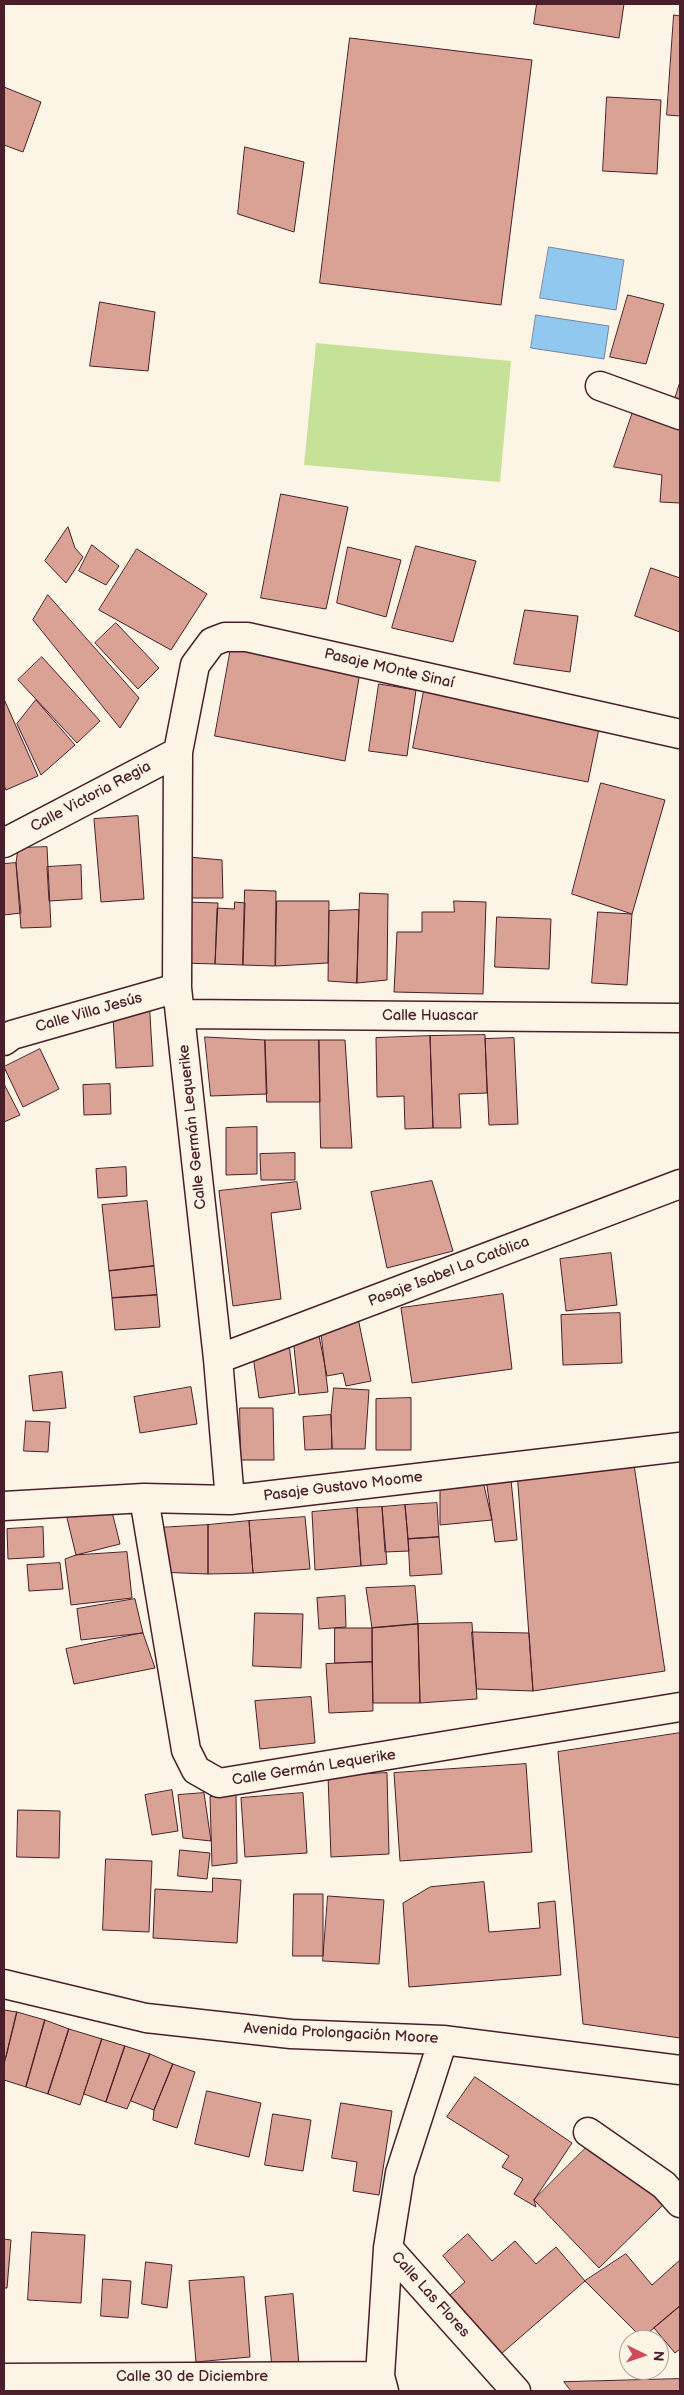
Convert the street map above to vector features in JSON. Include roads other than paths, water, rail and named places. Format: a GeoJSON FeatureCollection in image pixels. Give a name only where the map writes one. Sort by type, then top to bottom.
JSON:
{"type":"FeatureCollection","features":[{"type":"Feature","properties":{"kind":"street"},"geometry":{"type":"LineString","coordinates":[[600,386],[680,415]]}},
{"type":"Feature","properties":{"kind":"street","name":"Pasaje MOnte Sinaí"},"geometry":{"type":"LineString","coordinates":[[178,752],[195,665],[212,642],[226,637],[247,637],[680,734]]}},
{"type":"Feature","properties":{"kind":"street","name":"Calle Victoria Regia"},"geometry":{"type":"LineString","coordinates":[[4,843],[178,752]]}},
{"type":"Feature","properties":{"kind":"street","name":"Calle Germán Lequerike"},"geometry":{"type":"LineString","coordinates":[[178,752],[179,1001],[218,1359],[230,1500]]}},
{"type":"Feature","properties":{"kind":"street","name":"Calle Huascar"},"geometry":{"type":"LineString","coordinates":[[179,1001],[680,1018]]}},
{"type":"Feature","properties":{"kind":"street","name":"Calle Villa Jesús"},"geometry":{"type":"LineString","coordinates":[[4,1041],[12,1035],[179,1001]]}},
{"type":"Feature","properties":{"kind":"street","name":"Pasaje Isabel La Católica"},"geometry":{"type":"LineString","coordinates":[[218,1359],[680,1184]]}},
{"type":"Feature","properties":{"kind":"street","name":"Pasaje Gustavo Moome"},"geometry":{"type":"LineString","coordinates":[[4,1506],[144,1498],[230,1500],[680,1447]]}},
{"type":"Feature","properties":{"kind":"street","name":"Calle Germán Lequerike"},"geometry":{"type":"LineString","coordinates":[[144,1498],[186,1750],[196,1770],[219,1784],[680,1707]]}},
{"type":"Feature","properties":{"kind":"street","name":"Avenida Prolongación Moore"},"geometry":{"type":"LineString","coordinates":[[4,1984],[146,2018],[291,2034],[443,2040],[680,2070]]}},
{"type":"Feature","properties":{"kind":"street","name":"Calle Las Flores"},"geometry":{"type":"LineString","coordinates":[[443,2040],[400,2173],[388,2248],[516,2391]]}},
{"type":"Feature","properties":{"kind":"street"},"geometry":{"type":"LineString","coordinates":[[588,2132],[664,2184],[680,2203]]}},
{"type":"Feature","properties":{"kind":"street"},"geometry":{"type":"LineString","coordinates":[[382,2384],[388,2248]]}},
{"type":"Feature","properties":{"kind":"street","name":"Calle 30 de Diciembre"},"geometry":{"type":"LineString","coordinates":[[4,2378],[382,2384]]}},
{"type":"Feature","properties":{"kind":"water"},"geometry":{"type":"Polygon","coordinates":[[[549,247],[624,260],[616,310],[540,298],[549,247]]]}},
{"type":"Feature","properties":{"kind":"water"},"geometry":{"type":"Polygon","coordinates":[[[536,315],[609,326],[604,359],[531,348],[536,315]]]}}]}
